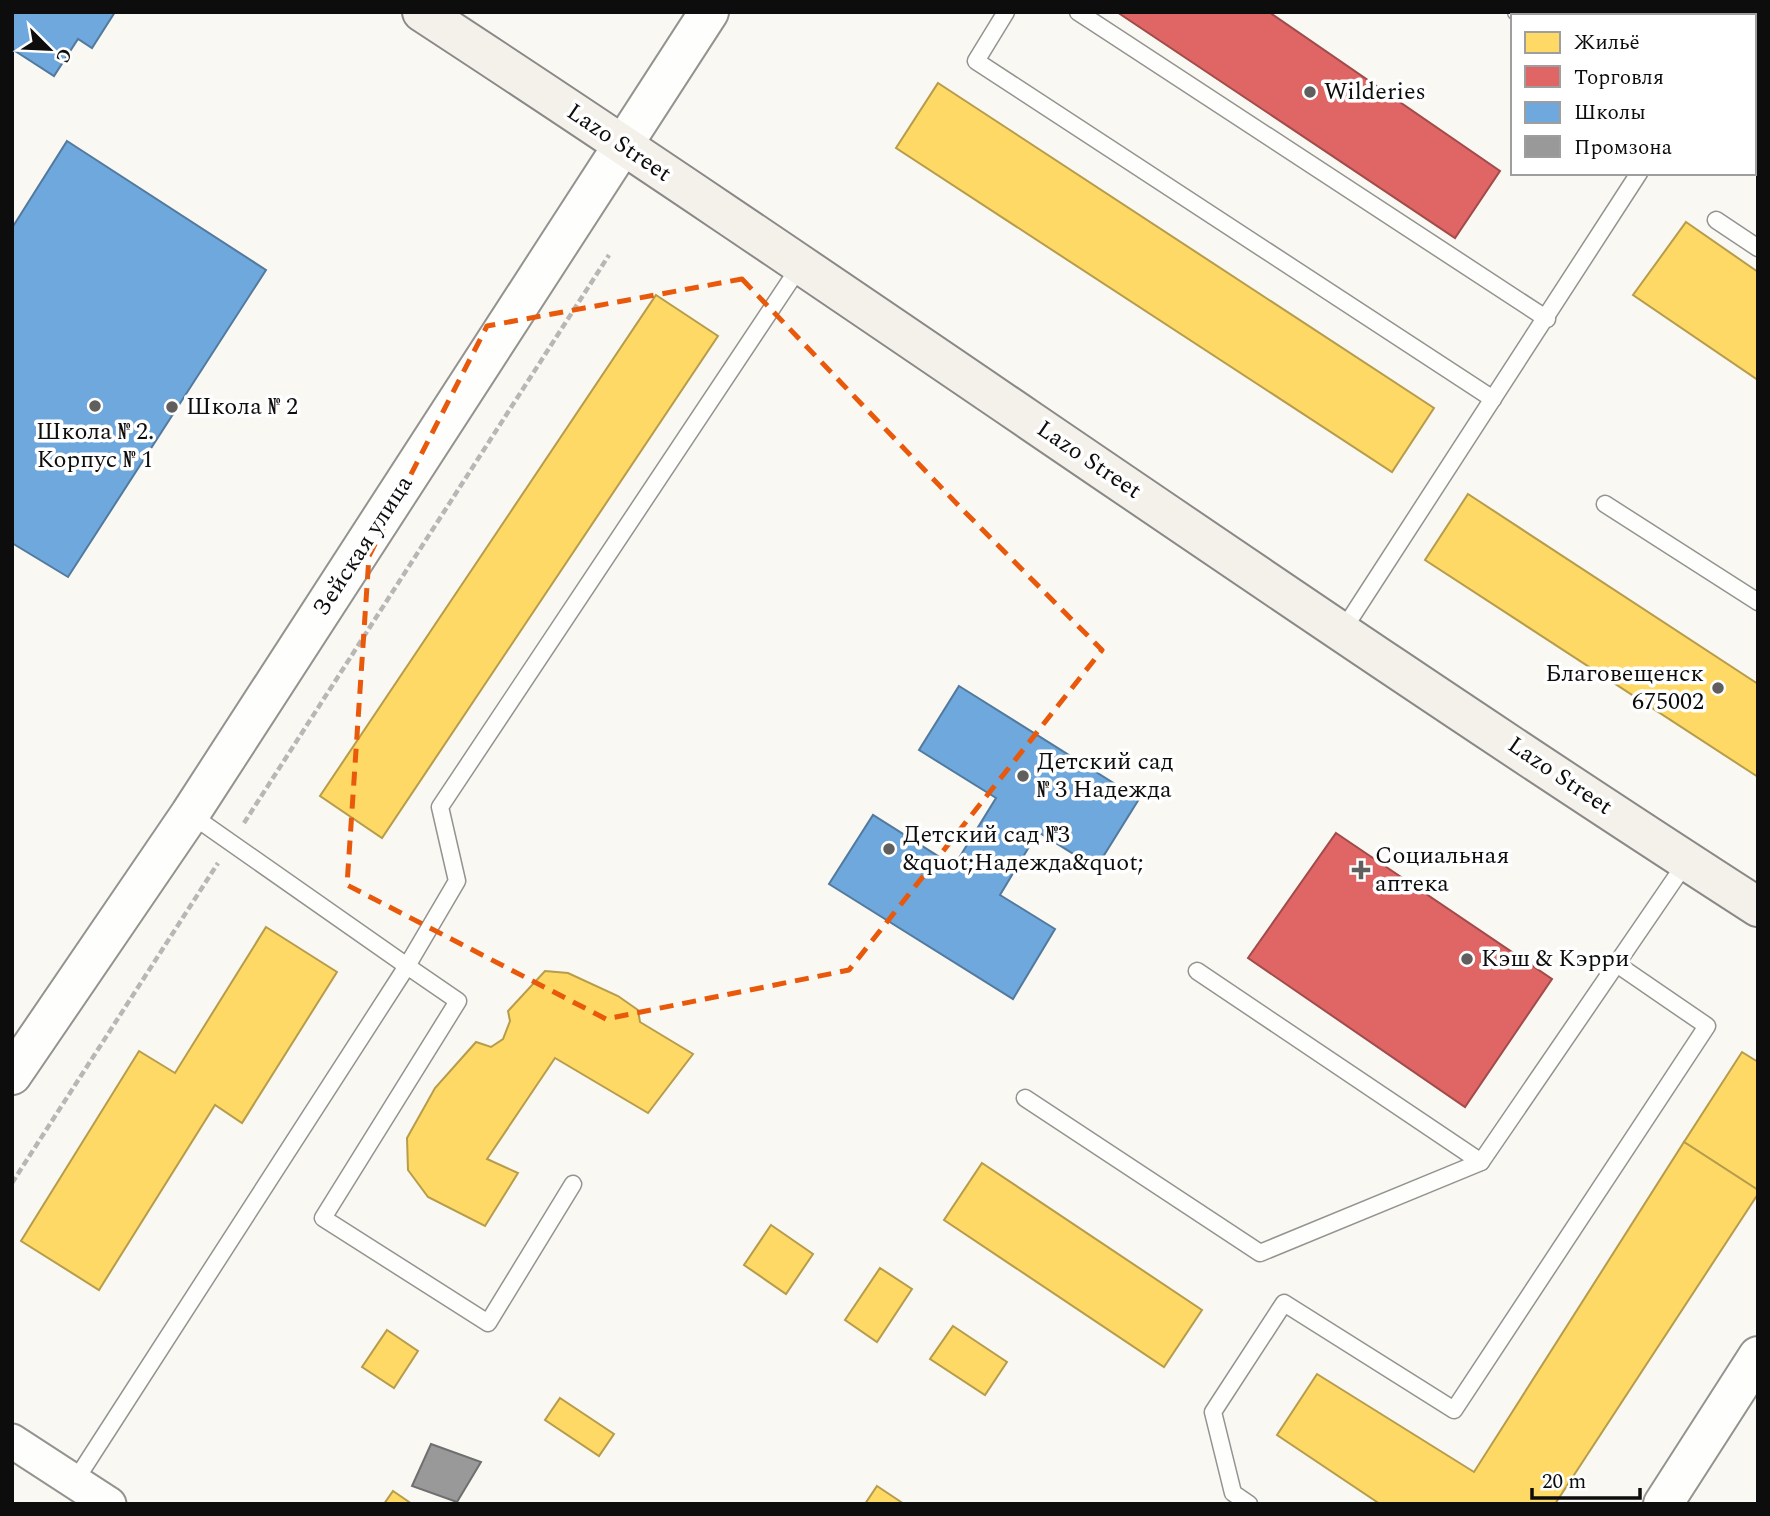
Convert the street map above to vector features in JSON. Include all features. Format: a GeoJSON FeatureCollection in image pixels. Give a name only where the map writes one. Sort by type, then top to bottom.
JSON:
{"type":"FeatureCollection","features":[{"type":"Feature","properties":{"kind":"main road","name":"Lazo Street"},"geometry":{"type":"LineString","coordinates":[[422,12],[1758,907]]}},
{"type":"Feature","properties":{"kind":"street","name":"Зейская улица"},"geometry":{"type":"LineString","coordinates":[[12,1075],[190,814],[709,12]]}},
{"type":"Feature","properties":{"kind":"street"},"geometry":{"type":"LineString","coordinates":[[1663,1504],[1758,1356]]}},
{"type":"Feature","properties":{"kind":"street"},"geometry":{"type":"LineString","coordinates":[[12,1441],[109,1504]]}},
{"type":"Feature","properties":{"kind":"lane"},"geometry":{"type":"LineString","coordinates":[[1006,12],[976,61],[1493,399]]}},
{"type":"Feature","properties":{"kind":"lane"},"geometry":{"type":"LineString","coordinates":[[1078,12],[1547,319]]}},
{"type":"Feature","properties":{"kind":"lane"},"geometry":{"type":"LineString","coordinates":[[1343,630],[1547,319],[1638,175]]}},
{"type":"Feature","properties":{"kind":"lane"},"geometry":{"type":"LineString","coordinates":[[1716,220],[1758,248]]}},
{"type":"Feature","properties":{"kind":"lane"},"geometry":{"type":"LineString","coordinates":[[75,1481],[407,966],[457,881],[440,807],[800,266]]}},
{"type":"Feature","properties":{"kind":"lane"},"geometry":{"type":"LineString","coordinates":[[1605,504],[1758,603]]}},
{"type":"Feature","properties":{"kind":"lane"},"geometry":{"type":"LineString","coordinates":[[190,814],[458,1001],[323,1218],[488,1323],[573,1184]]}},
{"type":"Feature","properties":{"kind":"lane"},"geometry":{"type":"LineString","coordinates":[[1025,1098],[1260,1253],[1481,1162],[1687,861]]}},
{"type":"Feature","properties":{"kind":"lane"},"geometry":{"type":"LineString","coordinates":[[1249,1504],[1233,1493],[1213,1412],[1284,1303],[1454,1410],[1707,1026],[1618,965]]}},
{"type":"Feature","properties":{"kind":"lane"},"geometry":{"type":"LineString","coordinates":[[1198,971],[1481,1162]]}},
{"type":"Feature","properties":{"kind":"path"},"geometry":{"type":"LineString","coordinates":[[12,1183],[609,255]]}},
{"type":"Feature","properties":{"kind":"highlighted area"},"geometry":{"type":"Polygon","coordinates":[[[742,279],[959,506],[1102,650],[849,970],[606,1019],[347,885],[369,556],[487,326],[742,279]]]}},
{"type":"Feature","properties":{"kind":"building: Жильё"},"geometry":{"type":"Polygon","coordinates":[[[938,83],[1434,408],[1392,472],[896,148],[938,83]]]}},
{"type":"Feature","properties":{"kind":"building: Жильё"},"geometry":{"type":"Polygon","coordinates":[[[1686,222],[1758,272],[1758,380],[1633,295],[1686,222]]]}},
{"type":"Feature","properties":{"kind":"building: Жильё"},"geometry":{"type":"Polygon","coordinates":[[[656,295],[718,336],[382,838],[320,796],[656,295]]]}},
{"type":"Feature","properties":{"kind":"building: Жильё"},"geometry":{"type":"Polygon","coordinates":[[[1468,494],[1758,684],[1758,777],[1425,560],[1468,494]]]}},
{"type":"Feature","properties":{"kind":"building: Жильё"},"geometry":{"type":"Polygon","coordinates":[[[266,927],[337,972],[242,1123],[215,1105],[99,1290],[21,1241],[139,1051],[175,1073],[266,927]]]}},
{"type":"Feature","properties":{"kind":"building: Жильё"},"geometry":{"type":"Polygon","coordinates":[[[545,971],[568,973],[618,996],[638,1010],[640,1022],[693,1054],[648,1113],[555,1058],[487,1159],[518,1173],[485,1226],[428,1197],[408,1170],[407,1138],[435,1088],[476,1042],[491,1047],[503,1039],[510,1021],[508,1011],[545,971]]]}},
{"type":"Feature","properties":{"kind":"building: Жильё"},"geometry":{"type":"Polygon","coordinates":[[[1742,1052],[1758,1062],[1758,1190],[1684,1142],[1742,1052]]]}},
{"type":"Feature","properties":{"kind":"building: Жильё"},"geometry":{"type":"Polygon","coordinates":[[[1684,1142],[1758,1190],[1758,1194],[1555,1504],[1380,1504],[1277,1435],[1317,1374],[1474,1472],[1684,1142]]]}},
{"type":"Feature","properties":{"kind":"building: Жильё"},"geometry":{"type":"Polygon","coordinates":[[[982,1163],[1202,1310],[1164,1367],[944,1220],[982,1163]]]}},
{"type":"Feature","properties":{"kind":"building: Жильё"},"geometry":{"type":"Polygon","coordinates":[[[771,1225],[813,1254],[786,1294],[744,1265],[771,1225]]]}},
{"type":"Feature","properties":{"kind":"building: Жильё"},"geometry":{"type":"Polygon","coordinates":[[[880,1268],[912,1289],[877,1342],[845,1320],[880,1268]]]}},
{"type":"Feature","properties":{"kind":"building: Жильё"},"geometry":{"type":"Polygon","coordinates":[[[953,1326],[1007,1362],[985,1395],[930,1359],[953,1326]]]}},
{"type":"Feature","properties":{"kind":"building: Жильё"},"geometry":{"type":"Polygon","coordinates":[[[387,1330],[418,1351],[394,1388],[362,1367],[387,1330]]]}},
{"type":"Feature","properties":{"kind":"building: Жильё"},"geometry":{"type":"Polygon","coordinates":[[[560,1398],[614,1434],[599,1456],[545,1420],[560,1398]]]}},
{"type":"Feature","properties":{"kind":"building: Жильё"},"geometry":{"type":"Polygon","coordinates":[[[877,1486],[904,1504],[865,1504],[877,1486]]]}},
{"type":"Feature","properties":{"kind":"building: Жильё"},"geometry":{"type":"Polygon","coordinates":[[[393,1491],[412,1504],[384,1504],[393,1491]]]}},
{"type":"Feature","properties":{"kind":"building: Торговля","name":"Wilderies"},"geometry":{"type":"Polygon","coordinates":[[[1117,12],[1269,12],[1500,171],[1455,238],[1117,12]]]}},
{"type":"Feature","properties":{"kind":"building: Торговля"},"geometry":{"type":"Polygon","coordinates":[[[1336,833],[1552,979],[1465,1107],[1248,958],[1336,833]]]}},
{"type":"Feature","properties":{"kind":"building: Школы"},"geometry":{"type":"Polygon","coordinates":[[[12,12],[115,12],[92,48],[78,39],[54,76],[12,49],[12,12]]]}},
{"type":"Feature","properties":{"kind":"building: Школы","name":"Школа № 2. Корпус № 1"},"geometry":{"type":"Polygon","coordinates":[[[67,141],[266,270],[68,577],[12,543],[12,228],[67,141]]]}},
{"type":"Feature","properties":{"kind":"building: Школы","name":"Детский сад №3 &quot;Надежда&quot;"},"geometry":{"type":"Polygon","coordinates":[[[959,686],[1139,799],[1096,868],[1038,832],[1000,895],[1055,929],[1013,999],[829,884],[873,815],[954,866],[996,798],[919,750],[959,686]]]}},
{"type":"Feature","properties":{"kind":"building: Промзона"},"geometry":{"type":"Polygon","coordinates":[[[1574,12],[1659,12],[1658,14],[1574,12]]]}},
{"type":"Feature","properties":{"kind":"building: Промзона"},"geometry":{"type":"Polygon","coordinates":[[[1758,12],[1758,27],[1756,14],[1749,14],[1758,12]]]}},
{"type":"Feature","properties":{"kind":"building: Промзона"},"geometry":{"type":"Polygon","coordinates":[[[431,1444],[481,1462],[457,1502],[412,1486],[431,1444]]]}},
{"type":"Feature","properties":{"kind":"place","name":"Wilderies"},"geometry":{"type":"Point","coordinates":[1310,92]}},
{"type":"Feature","properties":{"kind":"place","name":"Школа № 2. Корпус № 1"},"geometry":{"type":"Point","coordinates":[95,406]}},
{"type":"Feature","properties":{"kind":"place","name":"Школа № 2"},"geometry":{"type":"Point","coordinates":[172,407]}},
{"type":"Feature","properties":{"kind":"place","name":"Благовещенск 675002"},"geometry":{"type":"Point","coordinates":[1718,688]}},
{"type":"Feature","properties":{"kind":"place","name":"Детский сад № 3 Надежда"},"geometry":{"type":"Point","coordinates":[1023,776]}},
{"type":"Feature","properties":{"kind":"place","name":"Детский сад №3 &quot;Надежда&quot;"},"geometry":{"type":"Point","coordinates":[889,849]}},
{"type":"Feature","properties":{"kind":"place","name":"Социальная аптека"},"geometry":{"type":"Point","coordinates":[1361,870]}},
{"type":"Feature","properties":{"kind":"place","name":"Кэш & Кэрри"},"geometry":{"type":"Point","coordinates":[1467,959]}}]}
